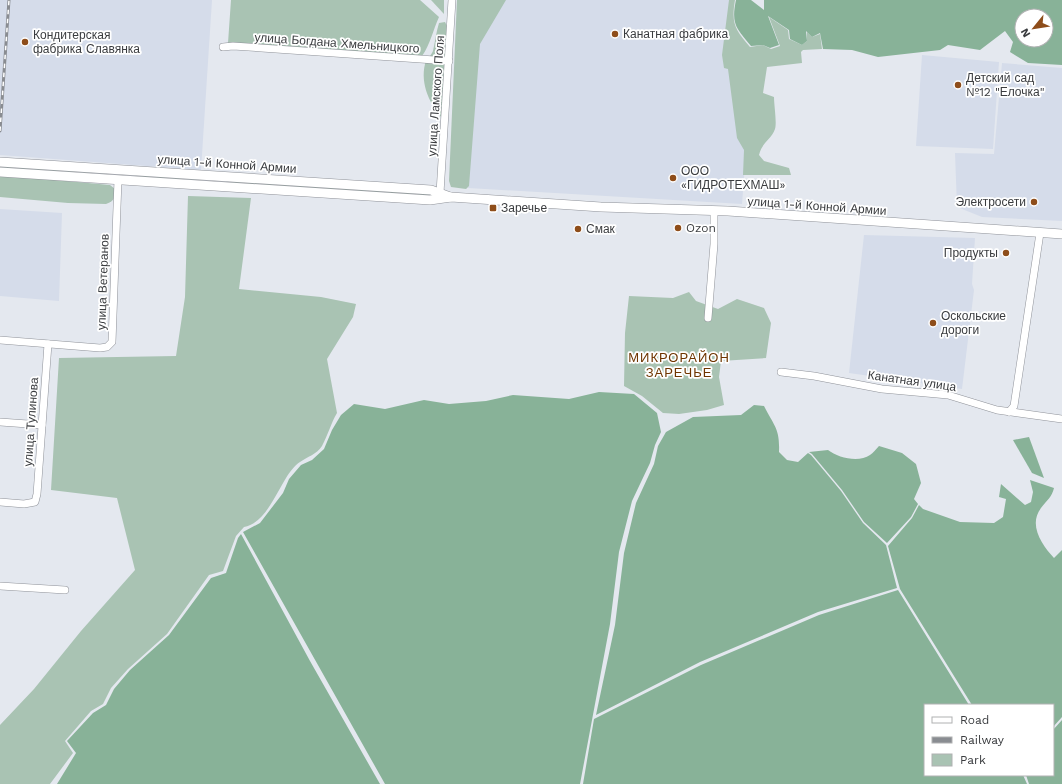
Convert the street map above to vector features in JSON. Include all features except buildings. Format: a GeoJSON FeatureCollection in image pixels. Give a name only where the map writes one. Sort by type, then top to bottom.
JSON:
{"type":"FeatureCollection","features":[{"type":"Feature","properties":{"kind":"main road","name":"улица 1-й Конной Армии"},"geometry":{"type":"LineString","coordinates":[[0,162],[212,174],[431,190],[451,197]]}},
{"type":"Feature","properties":{"kind":"main road"},"geometry":{"type":"LineString","coordinates":[[119,180],[121,169]]}},
{"type":"Feature","properties":{"kind":"main road","name":"улица 1-й Конной Армии"},"geometry":{"type":"LineString","coordinates":[[0,172],[430,200],[451,197],[601,207],[714,211],[1062,234]]}},
{"type":"Feature","properties":{"kind":"main road"},"geometry":{"type":"LineString","coordinates":[[211,186],[212,174]]}},
{"type":"Feature","properties":{"kind":"street","name":"улица Ламского Поля"},"geometry":{"type":"LineString","coordinates":[[440,193],[452,0]]}},
{"type":"Feature","properties":{"kind":"street","name":"улица Богдана Хмельницкого"},"geometry":{"type":"LineString","coordinates":[[223,47],[233,46],[449,61]]}},
{"type":"Feature","properties":{"kind":"street","name":"улица Ветеранов"},"geometry":{"type":"LineString","coordinates":[[0,340],[100,348],[107,347],[112,342],[119,180]]}},
{"type":"Feature","properties":{"kind":"street"},"geometry":{"type":"LineString","coordinates":[[708,318],[713,251],[714,211]]}},
{"type":"Feature","properties":{"kind":"street"},"geometry":{"type":"LineString","coordinates":[[1009,412],[1014,406],[1040,233]]}},
{"type":"Feature","properties":{"kind":"street","name":"улица Тулинова"},"geometry":{"type":"LineString","coordinates":[[0,502],[24,504],[35,502],[37,494],[48,344]]}},
{"type":"Feature","properties":{"kind":"street","name":"Канатная улица"},"geometry":{"type":"LineString","coordinates":[[781,372],[814,376],[882,389],[948,395],[997,410],[1062,419]]}},
{"type":"Feature","properties":{"kind":"street"},"geometry":{"type":"LineString","coordinates":[[0,422],[42,425]]}},
{"type":"Feature","properties":{"kind":"street"},"geometry":{"type":"LineString","coordinates":[[0,586],[65,590]]}},
{"type":"Feature","properties":{"kind":"shaded area"},"geometry":{"type":"Polygon","coordinates":[[[0,0],[212,0],[201,170],[0,155],[0,0]]]}},
{"type":"Feature","properties":{"kind":"shaded area"},"geometry":{"type":"Polygon","coordinates":[[[503,0],[732,0],[746,151],[742,204],[468,188],[479,40],[503,0]]]}},
{"type":"Feature","properties":{"kind":"shaded area","name":"Детский сад №12 \"Елочка\""},"geometry":{"type":"Polygon","coordinates":[[[922,55],[999,62],[993,149],[916,146],[922,55]]]}},
{"type":"Feature","properties":{"kind":"shaded area"},"geometry":{"type":"Polygon","coordinates":[[[1002,63],[1062,68],[1062,221],[982,217],[957,207],[955,153],[994,154],[1002,63]]]}},
{"type":"Feature","properties":{"kind":"shaded area"},"geometry":{"type":"Polygon","coordinates":[[[0,209],[62,213],[59,301],[0,296],[0,209]]]}},
{"type":"Feature","properties":{"kind":"shaded area"},"geometry":{"type":"Polygon","coordinates":[[[864,235],[975,238],[972,284],[974,290],[962,389],[849,373],[864,235]]]}},
{"type":"Feature","properties":{"kind":"green space"},"geometry":{"type":"Polygon","coordinates":[[[231,0],[420,0],[439,17],[422,56],[228,43],[231,0]]]}},
{"type":"Feature","properties":{"kind":"green space"},"geometry":{"type":"Polygon","coordinates":[[[431,0],[444,0],[444,14],[431,0]]]}},
{"type":"Feature","properties":{"kind":"green space"},"geometry":{"type":"Polygon","coordinates":[[[457,0],[506,0],[480,44],[469,186],[466,189],[451,187],[449,181],[457,0]]]}},
{"type":"Feature","properties":{"kind":"green space"},"geometry":{"type":"Polygon","coordinates":[[[729,0],[735,0],[735,26],[750,47],[763,45],[771,49],[780,46],[769,17],[788,30],[789,39],[802,45],[807,41],[807,32],[812,37],[820,34],[822,49],[803,50],[801,52],[802,63],[767,67],[763,93],[774,97],[776,126],[771,136],[762,147],[759,155],[764,161],[789,168],[791,175],[743,175],[744,150],[737,138],[728,69],[724,68],[722,55],[729,0]]]}},
{"type":"Feature","properties":{"kind":"green space"},"geometry":{"type":"Polygon","coordinates":[[[736,0],[751,0],[764,10],[764,0],[1062,0],[1062,65],[1028,63],[1010,52],[1013,42],[1005,31],[980,50],[948,45],[940,50],[878,57],[852,50],[823,49],[820,33],[812,37],[806,31],[807,41],[802,45],[790,39],[789,30],[768,16],[779,45],[770,48],[763,45],[751,46],[738,30],[734,15],[736,0]]]}},
{"type":"Feature","properties":{"kind":"green space"},"geometry":{"type":"Polygon","coordinates":[[[445,22],[448,28],[443,119],[430,101],[427,94],[424,72],[426,62],[433,51],[439,23],[445,22]]]}},
{"type":"Feature","properties":{"kind":"green space"},"geometry":{"type":"Polygon","coordinates":[[[0,165],[111,172],[112,174],[0,168],[0,165]]]}},
{"type":"Feature","properties":{"kind":"green space"},"geometry":{"type":"Polygon","coordinates":[[[134,174],[200,179],[200,180],[137,177],[134,174]]]}},
{"type":"Feature","properties":{"kind":"green space"},"geometry":{"type":"Polygon","coordinates":[[[0,175],[110,185],[115,189],[115,196],[111,202],[106,204],[68,203],[0,197],[0,175]]]}},
{"type":"Feature","properties":{"kind":"green space"},"geometry":{"type":"Polygon","coordinates":[[[226,180],[433,194],[433,196],[227,183],[226,180]]]}},
{"type":"Feature","properties":{"kind":"green space"},"geometry":{"type":"Polygon","coordinates":[[[188,196],[251,198],[239,289],[321,297],[356,304],[353,317],[327,359],[337,413],[320,449],[294,467],[269,507],[258,520],[251,525],[244,527],[236,536],[223,571],[209,575],[167,634],[128,669],[111,688],[103,704],[91,711],[65,741],[73,753],[50,784],[0,784],[0,725],[34,689],[81,631],[135,570],[117,498],[51,490],[59,358],[176,356],[185,297],[188,196]]]}},
{"type":"Feature","properties":{"kind":"green space"},"geometry":{"type":"Polygon","coordinates":[[[689,292],[696,301],[718,309],[737,299],[764,308],[771,323],[766,358],[721,361],[719,377],[724,405],[707,410],[679,414],[663,413],[642,396],[624,386],[625,333],[629,296],[673,298],[689,292]]]}},
{"type":"Feature","properties":{"kind":"green space"},"geometry":{"type":"Polygon","coordinates":[[[599,392],[634,394],[657,413],[661,432],[655,445],[650,463],[632,501],[619,552],[610,624],[580,784],[385,784],[243,532],[260,523],[283,493],[289,479],[301,465],[312,460],[324,449],[332,430],[341,415],[354,404],[385,409],[424,400],[449,404],[486,401],[513,395],[569,399],[599,392]]]}},
{"type":"Feature","properties":{"kind":"green space"},"geometry":{"type":"Polygon","coordinates":[[[754,405],[764,406],[777,432],[779,452],[787,460],[798,462],[808,453],[811,455],[841,491],[863,523],[886,545],[897,588],[818,612],[700,662],[596,715],[615,625],[624,553],[636,503],[654,464],[658,446],[666,432],[693,417],[741,415],[754,405]]]}},
{"type":"Feature","properties":{"kind":"green space"},"geometry":{"type":"Polygon","coordinates":[[[1029,437],[1044,478],[1032,473],[1013,440],[1029,437]]]}},
{"type":"Feature","properties":{"kind":"green space"},"geometry":{"type":"Polygon","coordinates":[[[879,446],[902,453],[916,464],[921,483],[914,499],[918,504],[911,517],[887,543],[864,522],[842,490],[809,452],[828,450],[843,457],[860,459],[870,455],[879,446]]]}},
{"type":"Feature","properties":{"kind":"green space"},"geometry":{"type":"Polygon","coordinates":[[[1030,480],[1054,488],[1051,496],[1037,514],[1036,528],[1041,541],[1054,558],[1062,550],[1062,717],[1054,726],[1054,704],[971,704],[900,589],[888,546],[912,518],[919,505],[923,509],[960,522],[994,523],[1003,517],[1006,499],[999,497],[1001,484],[1025,505],[1031,502],[1033,492],[1030,480]]]}},
{"type":"Feature","properties":{"kind":"green space"},"geometry":{"type":"Polygon","coordinates":[[[241,534],[310,661],[380,784],[57,784],[76,753],[67,741],[93,713],[106,705],[114,689],[130,670],[169,635],[211,578],[226,573],[238,538],[241,534]]]}},
{"type":"Feature","properties":{"kind":"green space"},"geometry":{"type":"Polygon","coordinates":[[[898,590],[968,704],[924,704],[924,776],[1023,776],[1027,784],[583,784],[594,719],[701,665],[819,615],[898,590]]]}},
{"type":"Feature","properties":{"kind":"green space"},"geometry":{"type":"Polygon","coordinates":[[[1062,720],[1062,784],[1029,784],[1026,776],[1054,776],[1054,729],[1062,720]]]}},
{"type":"Feature","properties":{"kind":"railway"},"geometry":{"type":"LineString","coordinates":[[0,131],[9,0]]}},
{"type":"Feature","properties":{"kind":"place","name":"Канатная фабрика"},"geometry":{"type":"Point","coordinates":[615,34]}},
{"type":"Feature","properties":{"kind":"place","name":"Кондитерская фабрика Славянка"},"geometry":{"type":"Point","coordinates":[25,42]}},
{"type":"Feature","properties":{"kind":"place","name":"Детский сад №12 \"Елочка\""},"geometry":{"type":"Point","coordinates":[958,85]}},
{"type":"Feature","properties":{"kind":"place","name":"ООО «ГИДРОТЕХМАШ»"},"geometry":{"type":"Point","coordinates":[673,178]}},
{"type":"Feature","properties":{"kind":"place","name":"Электросети"},"geometry":{"type":"Point","coordinates":[1034,202]}},
{"type":"Feature","properties":{"kind":"place","name":"Заречье"},"geometry":{"type":"Point","coordinates":[493,208]}},
{"type":"Feature","properties":{"kind":"place","name":"Ozon"},"geometry":{"type":"Point","coordinates":[678,228]}},
{"type":"Feature","properties":{"kind":"place","name":"Смак"},"geometry":{"type":"Point","coordinates":[578,229]}},
{"type":"Feature","properties":{"kind":"place","name":"Продукты"},"geometry":{"type":"Point","coordinates":[1006,253]}},
{"type":"Feature","properties":{"kind":"place","name":"Оскольские дороги"},"geometry":{"type":"Point","coordinates":[933,323]}},
{"type":"Feature","properties":{"kind":"district","name":"МИКРОРАЙОН ЗАРЕЧЬЕ"},"geometry":{"type":"Point","coordinates":[679,364]}}]}
